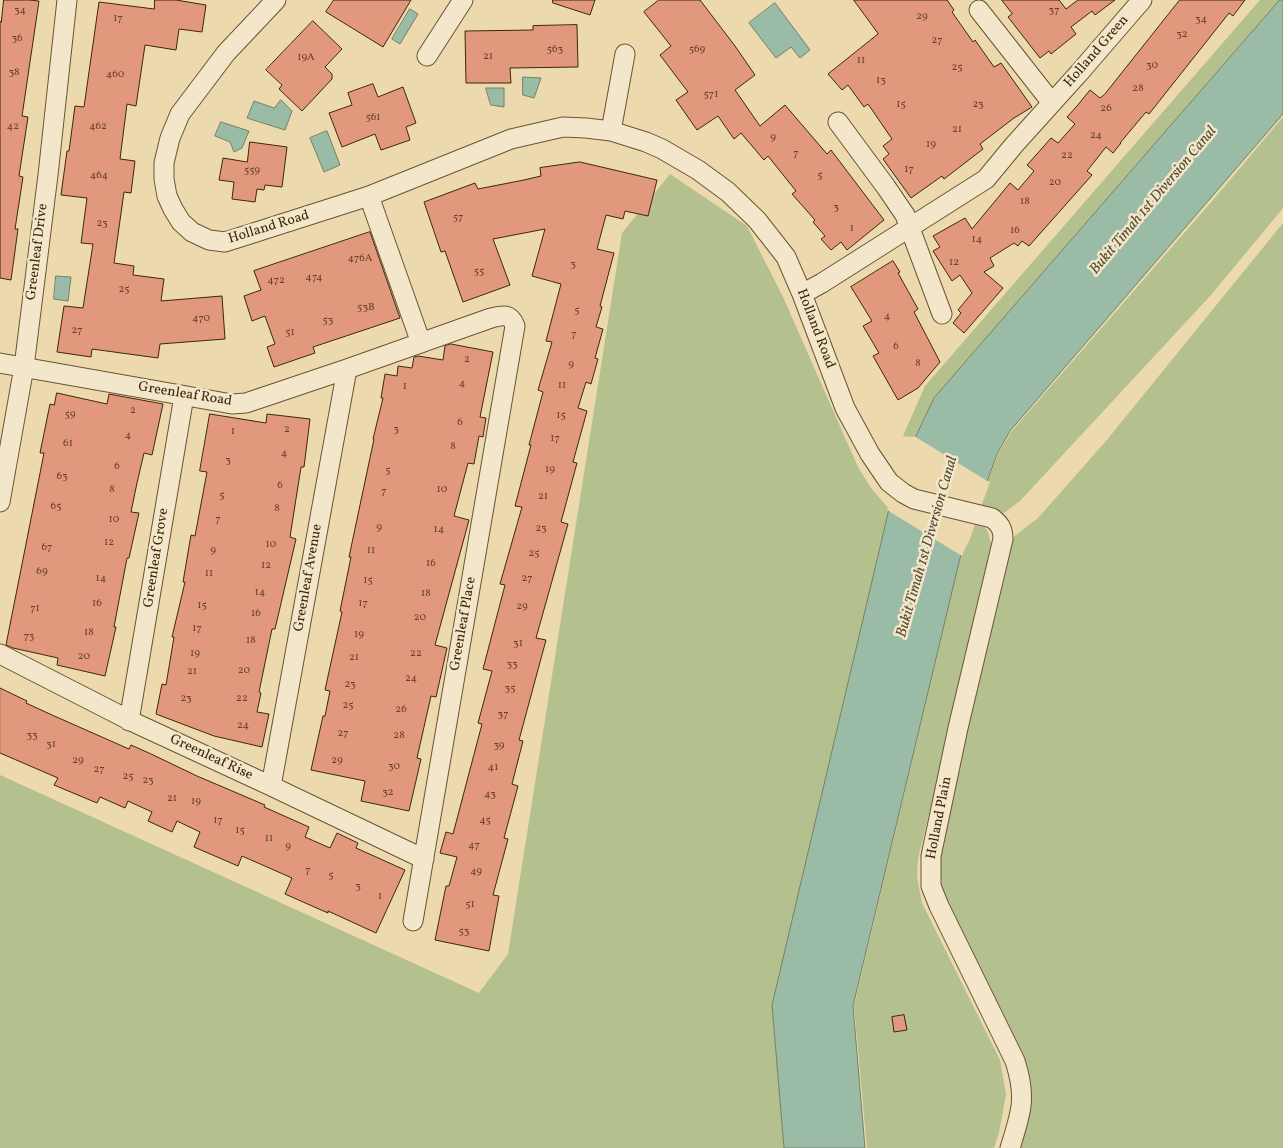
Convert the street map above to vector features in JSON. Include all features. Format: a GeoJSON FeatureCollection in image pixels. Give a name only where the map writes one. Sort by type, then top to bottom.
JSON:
{"type":"FeatureCollection","features":[{"type":"Feature","properties":{"kind":"street","name":"Greenleaf Drive"},"geometry":{"type":"LineString","coordinates":[[0,502],[24,366],[48,175],[67,0]]}},
{"type":"Feature","properties":{"kind":"street","name":"Holland Road"},"geometry":{"type":"LineString","coordinates":[[276,0],[226,53],[180,114],[170,138],[164,162],[167,196],[181,222],[192,232],[210,240],[225,242],[369,196],[511,139],[563,127],[611,131],[639,139],[662,149],[698,170],[728,192],[757,220],[786,257],[845,408],[870,454],[889,482],[895,488],[914,499],[992,518],[999,523],[1003,532]]}},
{"type":"Feature","properties":{"kind":"street"},"geometry":{"type":"LineString","coordinates":[[428,56],[464,0]]}},
{"type":"Feature","properties":{"kind":"street","name":"Holland Green"},"geometry":{"type":"LineString","coordinates":[[802,294],[822,284],[986,179],[1142,0]]}},
{"type":"Feature","properties":{"kind":"street"},"geometry":{"type":"LineString","coordinates":[[979,10],[1052,103]]}},
{"type":"Feature","properties":{"kind":"street"},"geometry":{"type":"LineString","coordinates":[[611,131],[625,54]]}},
{"type":"Feature","properties":{"kind":"street"},"geometry":{"type":"LineString","coordinates":[[838,122],[905,216],[942,314]]}},
{"type":"Feature","properties":{"kind":"street"},"geometry":{"type":"LineString","coordinates":[[369,196],[421,343]]}},
{"type":"Feature","properties":{"kind":"street","name":"Greenleaf Road"},"geometry":{"type":"LineString","coordinates":[[0,363],[232,404],[246,403],[501,316],[508,317],[515,326]]}},
{"type":"Feature","properties":{"kind":"street","name":"Greenleaf Place"},"geometry":{"type":"LineString","coordinates":[[413,921],[515,326]]}},
{"type":"Feature","properties":{"kind":"street","name":"Greenleaf Avenue"},"geometry":{"type":"LineString","coordinates":[[271,786],[347,369]]}},
{"type":"Feature","properties":{"kind":"street","name":"Greenleaf Grove"},"geometry":{"type":"LineString","coordinates":[[130,721],[184,396]]}},
{"type":"Feature","properties":{"kind":"street","name":"Holland Plain"},"geometry":{"type":"LineString","coordinates":[[1003,532],[1003,539],[956,738],[931,856],[930,874],[931,886],[939,906],[1015,1061],[1020,1077],[1021,1111],[1010,1148]]}},
{"type":"Feature","properties":{"kind":"street","name":"Greenleaf Rise"},"geometry":{"type":"LineString","coordinates":[[0,654],[130,721],[424,859]]}},
{"type":"Feature","properties":{"kind":"shaded area"},"geometry":{"type":"Polygon","coordinates":[[[1260,0],[1280,0],[934,398],[915,437],[903,436],[925,386],[1260,0]]]}},
{"type":"Feature","properties":{"kind":"shaded area"},"geometry":{"type":"Polygon","coordinates":[[[1283,117],[1283,208],[1211,295],[1020,501],[1004,513],[981,507],[998,454],[1011,432],[1283,117]]]}},
{"type":"Feature","properties":{"kind":"shaded area"},"geometry":{"type":"Polygon","coordinates":[[[670,174],[747,226],[783,297],[858,467],[871,488],[889,509],[772,1005],[784,1148],[0,1148],[0,775],[479,993],[508,954],[622,233],[670,174]]]}},
{"type":"Feature","properties":{"kind":"shaded area"},"geometry":{"type":"Polygon","coordinates":[[[1283,223],[1283,1148],[1019,1148],[1028,1112],[943,896],[933,860],[1012,538],[1038,518],[1106,441],[1283,223]]]}},
{"type":"Feature","properties":{"kind":"shaded area"},"geometry":{"type":"Polygon","coordinates":[[[975,525],[985,527],[993,551],[918,859],[917,877],[922,903],[1000,1060],[1006,1094],[999,1133],[994,1148],[867,1148],[854,1006],[960,558],[975,525]]]}},
{"type":"Feature","properties":{"kind":"water","name":"Bukit Timah 1st Diversion Canal"},"geometry":{"type":"Polygon","coordinates":[[[1280,0],[1283,0],[1283,114],[1010,431],[997,454],[960,558],[853,1006],[865,1148],[784,1148],[772,1005],[889,509],[915,438],[934,398],[1280,0]]]}},
{"type":"Feature","properties":{"kind":"water"},"geometry":{"type":"Polygon","coordinates":[[[775,3],[810,50],[800,58],[791,47],[776,58],[749,23],[775,3]]]}},
{"type":"Feature","properties":{"kind":"water"},"geometry":{"type":"Polygon","coordinates":[[[410,9],[418,14],[400,44],[392,39],[410,9]]]}},
{"type":"Feature","properties":{"kind":"water"},"geometry":{"type":"Polygon","coordinates":[[[523,77],[541,78],[534,98],[523,95],[523,77]]]}},
{"type":"Feature","properties":{"kind":"water"},"geometry":{"type":"Polygon","coordinates":[[[486,88],[504,88],[504,107],[491,105],[486,88]]]}},
{"type":"Feature","properties":{"kind":"water"},"geometry":{"type":"Polygon","coordinates":[[[281,100],[292,111],[285,130],[247,118],[254,101],[274,108],[281,100]]]}},
{"type":"Feature","properties":{"kind":"water"},"geometry":{"type":"Polygon","coordinates":[[[221,122],[249,131],[242,148],[234,152],[230,142],[215,136],[221,122]]]}},
{"type":"Feature","properties":{"kind":"water"},"geometry":{"type":"Polygon","coordinates":[[[327,131],[340,165],[324,172],[310,138],[327,131]]]}},
{"type":"Feature","properties":{"kind":"water"},"geometry":{"type":"Polygon","coordinates":[[[56,276],[71,277],[68,301],[54,299],[56,276]]]}},
{"type":"Feature","properties":{"kind":"pier"},"geometry":{"type":"Polygon","coordinates":[[[914,436],[989,482],[962,556],[887,510],[914,436]]]}},
{"type":"Feature","properties":{"kind":"building"},"geometry":{"type":"Polygon","coordinates":[[[4,0],[39,1],[22,116],[28,117],[19,176],[23,177],[15,229],[18,229],[11,280],[0,278],[0,21],[4,0]]]}},
{"type":"Feature","properties":{"kind":"building"},"geometry":{"type":"Polygon","coordinates":[[[155,0],[176,0],[206,5],[202,32],[179,29],[176,50],[145,45],[136,106],[127,104],[120,159],[135,161],[131,193],[124,192],[114,263],[134,266],[133,275],[164,279],[161,301],[222,296],[225,339],[160,344],[158,358],[92,349],[91,357],[57,352],[64,306],[83,308],[93,244],[81,243],[87,198],[61,195],[75,106],[84,107],[99,2],[154,9],[155,0]]]}},
{"type":"Feature","properties":{"kind":"building"},"geometry":{"type":"Polygon","coordinates":[[[334,0],[411,0],[383,47],[326,12],[334,0]]]}},
{"type":"Feature","properties":{"kind":"building"},"geometry":{"type":"Polygon","coordinates":[[[553,0],[595,0],[590,15],[553,3],[553,0]]]}},
{"type":"Feature","properties":{"kind":"building"},"geometry":{"type":"Polygon","coordinates":[[[659,0],[700,0],[755,75],[735,90],[760,126],[785,105],[827,154],[831,150],[884,220],[847,250],[841,242],[831,250],[821,239],[825,236],[813,222],[815,220],[792,194],[796,191],[768,156],[764,160],[741,133],[734,139],[718,116],[697,130],[676,100],[688,92],[660,55],[671,46],[644,12],[659,0]]]}},
{"type":"Feature","properties":{"kind":"building"},"geometry":{"type":"Polygon","coordinates":[[[854,0],[947,0],[954,10],[952,12],[973,42],[975,40],[994,67],[1001,63],[1032,107],[980,144],[983,149],[944,179],[942,176],[911,198],[883,159],[889,154],[883,146],[892,139],[868,104],[864,107],[848,85],[842,90],[828,74],[878,34],[854,0]]]}},
{"type":"Feature","properties":{"kind":"building"},"geometry":{"type":"Polygon","coordinates":[[[1002,0],[1059,0],[1066,9],[1078,0],[1115,0],[1095,15],[1092,11],[1071,27],[1076,34],[1051,54],[1049,51],[1040,58],[1008,17],[1012,14],[1002,0]]]}},
{"type":"Feature","properties":{"kind":"building"},"geometry":{"type":"Polygon","coordinates":[[[1180,0],[1245,0],[1233,16],[1229,13],[1149,114],[1146,112],[1113,153],[1106,147],[1087,171],[1092,175],[1029,246],[1022,241],[1018,246],[1014,243],[990,258],[994,266],[984,272],[1003,288],[964,333],[953,323],[961,313],[958,310],[972,293],[960,275],[952,281],[933,251],[940,247],[933,236],[965,218],[972,229],[1010,183],[1018,190],[1034,171],[1027,165],[1051,138],[1058,143],[1075,124],[1067,117],[1090,90],[1100,98],[1104,95],[1180,0]]]}},
{"type":"Feature","properties":{"kind":"building"},"geometry":{"type":"Polygon","coordinates":[[[313,21],[342,49],[325,67],[332,74],[332,79],[302,111],[279,89],[282,85],[266,70],[313,21]]]}},
{"type":"Feature","properties":{"kind":"building"},"geometry":{"type":"Polygon","coordinates":[[[577,25],[578,67],[510,68],[511,83],[466,83],[465,31],[533,30],[533,26],[577,25]]]}},
{"type":"Feature","properties":{"kind":"building"},"geometry":{"type":"Polygon","coordinates":[[[373,84],[378,97],[403,87],[416,123],[406,127],[410,140],[381,150],[375,134],[342,147],[329,113],[352,105],[348,93],[373,84]]]}},
{"type":"Feature","properties":{"kind":"building"},"geometry":{"type":"Polygon","coordinates":[[[250,142],[287,147],[282,187],[265,185],[264,190],[257,189],[255,202],[232,199],[234,182],[219,180],[223,158],[247,162],[250,142]]]}},
{"type":"Feature","properties":{"kind":"building"},"geometry":{"type":"Polygon","coordinates":[[[580,162],[657,180],[648,216],[625,211],[623,219],[606,215],[597,249],[614,253],[596,327],[603,329],[595,358],[598,359],[591,384],[586,382],[578,408],[587,411],[573,462],[577,463],[561,522],[568,524],[536,638],[546,640],[519,740],[523,741],[512,784],[518,786],[504,838],[508,839],[493,895],[499,896],[489,951],[435,940],[446,886],[449,886],[457,857],[440,853],[446,832],[453,834],[482,724],[478,723],[492,671],[483,669],[505,585],[500,584],[522,507],[515,506],[543,392],[538,390],[552,342],[546,341],[561,284],[532,276],[545,229],[493,239],[510,285],[463,302],[445,251],[441,252],[424,202],[475,183],[478,189],[524,180],[541,176],[540,168],[580,162]]]}},
{"type":"Feature","properties":{"kind":"building"},"geometry":{"type":"Polygon","coordinates":[[[370,232],[400,318],[313,347],[315,353],[274,367],[267,347],[275,344],[265,316],[252,321],[244,296],[261,290],[254,271],[370,232]]]}},
{"type":"Feature","properties":{"kind":"building"},"geometry":{"type":"Polygon","coordinates":[[[893,261],[918,309],[914,312],[940,362],[918,388],[898,400],[873,356],[879,353],[863,326],[872,321],[851,287],[893,261]]]}},
{"type":"Feature","properties":{"kind":"building"},"geometry":{"type":"Polygon","coordinates":[[[451,344],[493,352],[480,417],[486,418],[483,437],[479,436],[474,464],[468,463],[454,516],[469,520],[435,645],[447,648],[436,697],[431,696],[417,758],[421,759],[409,811],[361,801],[365,781],[311,770],[330,691],[325,690],[342,612],[340,611],[351,557],[349,557],[383,398],[381,398],[385,374],[397,376],[398,366],[412,368],[414,357],[418,356],[443,360],[445,346],[451,344]]]}},
{"type":"Feature","properties":{"kind":"building"},"geometry":{"type":"Polygon","coordinates":[[[57,393],[107,404],[109,394],[163,404],[152,455],[144,453],[137,483],[131,512],[139,513],[129,558],[127,558],[114,627],[116,627],[105,676],[57,665],[58,658],[6,645],[44,453],[40,453],[50,404],[54,405],[57,393]]]}},
{"type":"Feature","properties":{"kind":"building"},"geometry":{"type":"Polygon","coordinates":[[[210,414],[266,423],[267,414],[310,419],[304,467],[301,467],[290,537],[296,539],[275,629],[272,629],[259,692],[261,693],[257,712],[269,714],[262,747],[214,736],[156,714],[162,684],[166,685],[174,637],[172,637],[185,582],[183,582],[191,535],[195,536],[207,472],[200,471],[210,414]]]}},
{"type":"Feature","properties":{"kind":"building"},"geometry":{"type":"Polygon","coordinates":[[[0,688],[27,701],[26,703],[129,749],[131,745],[265,805],[264,807],[309,827],[305,837],[330,848],[337,833],[358,843],[356,848],[405,870],[376,933],[285,894],[292,878],[242,856],[238,866],[194,847],[200,832],[177,821],[172,832],[148,821],[152,812],[128,801],[125,808],[100,797],[97,803],[54,785],[58,778],[0,753],[0,688]]]}},
{"type":"Feature","properties":{"kind":"building"},"geometry":{"type":"Polygon","coordinates":[[[904,1015],[907,1030],[894,1032],[892,1017],[904,1015]]]}}]}
